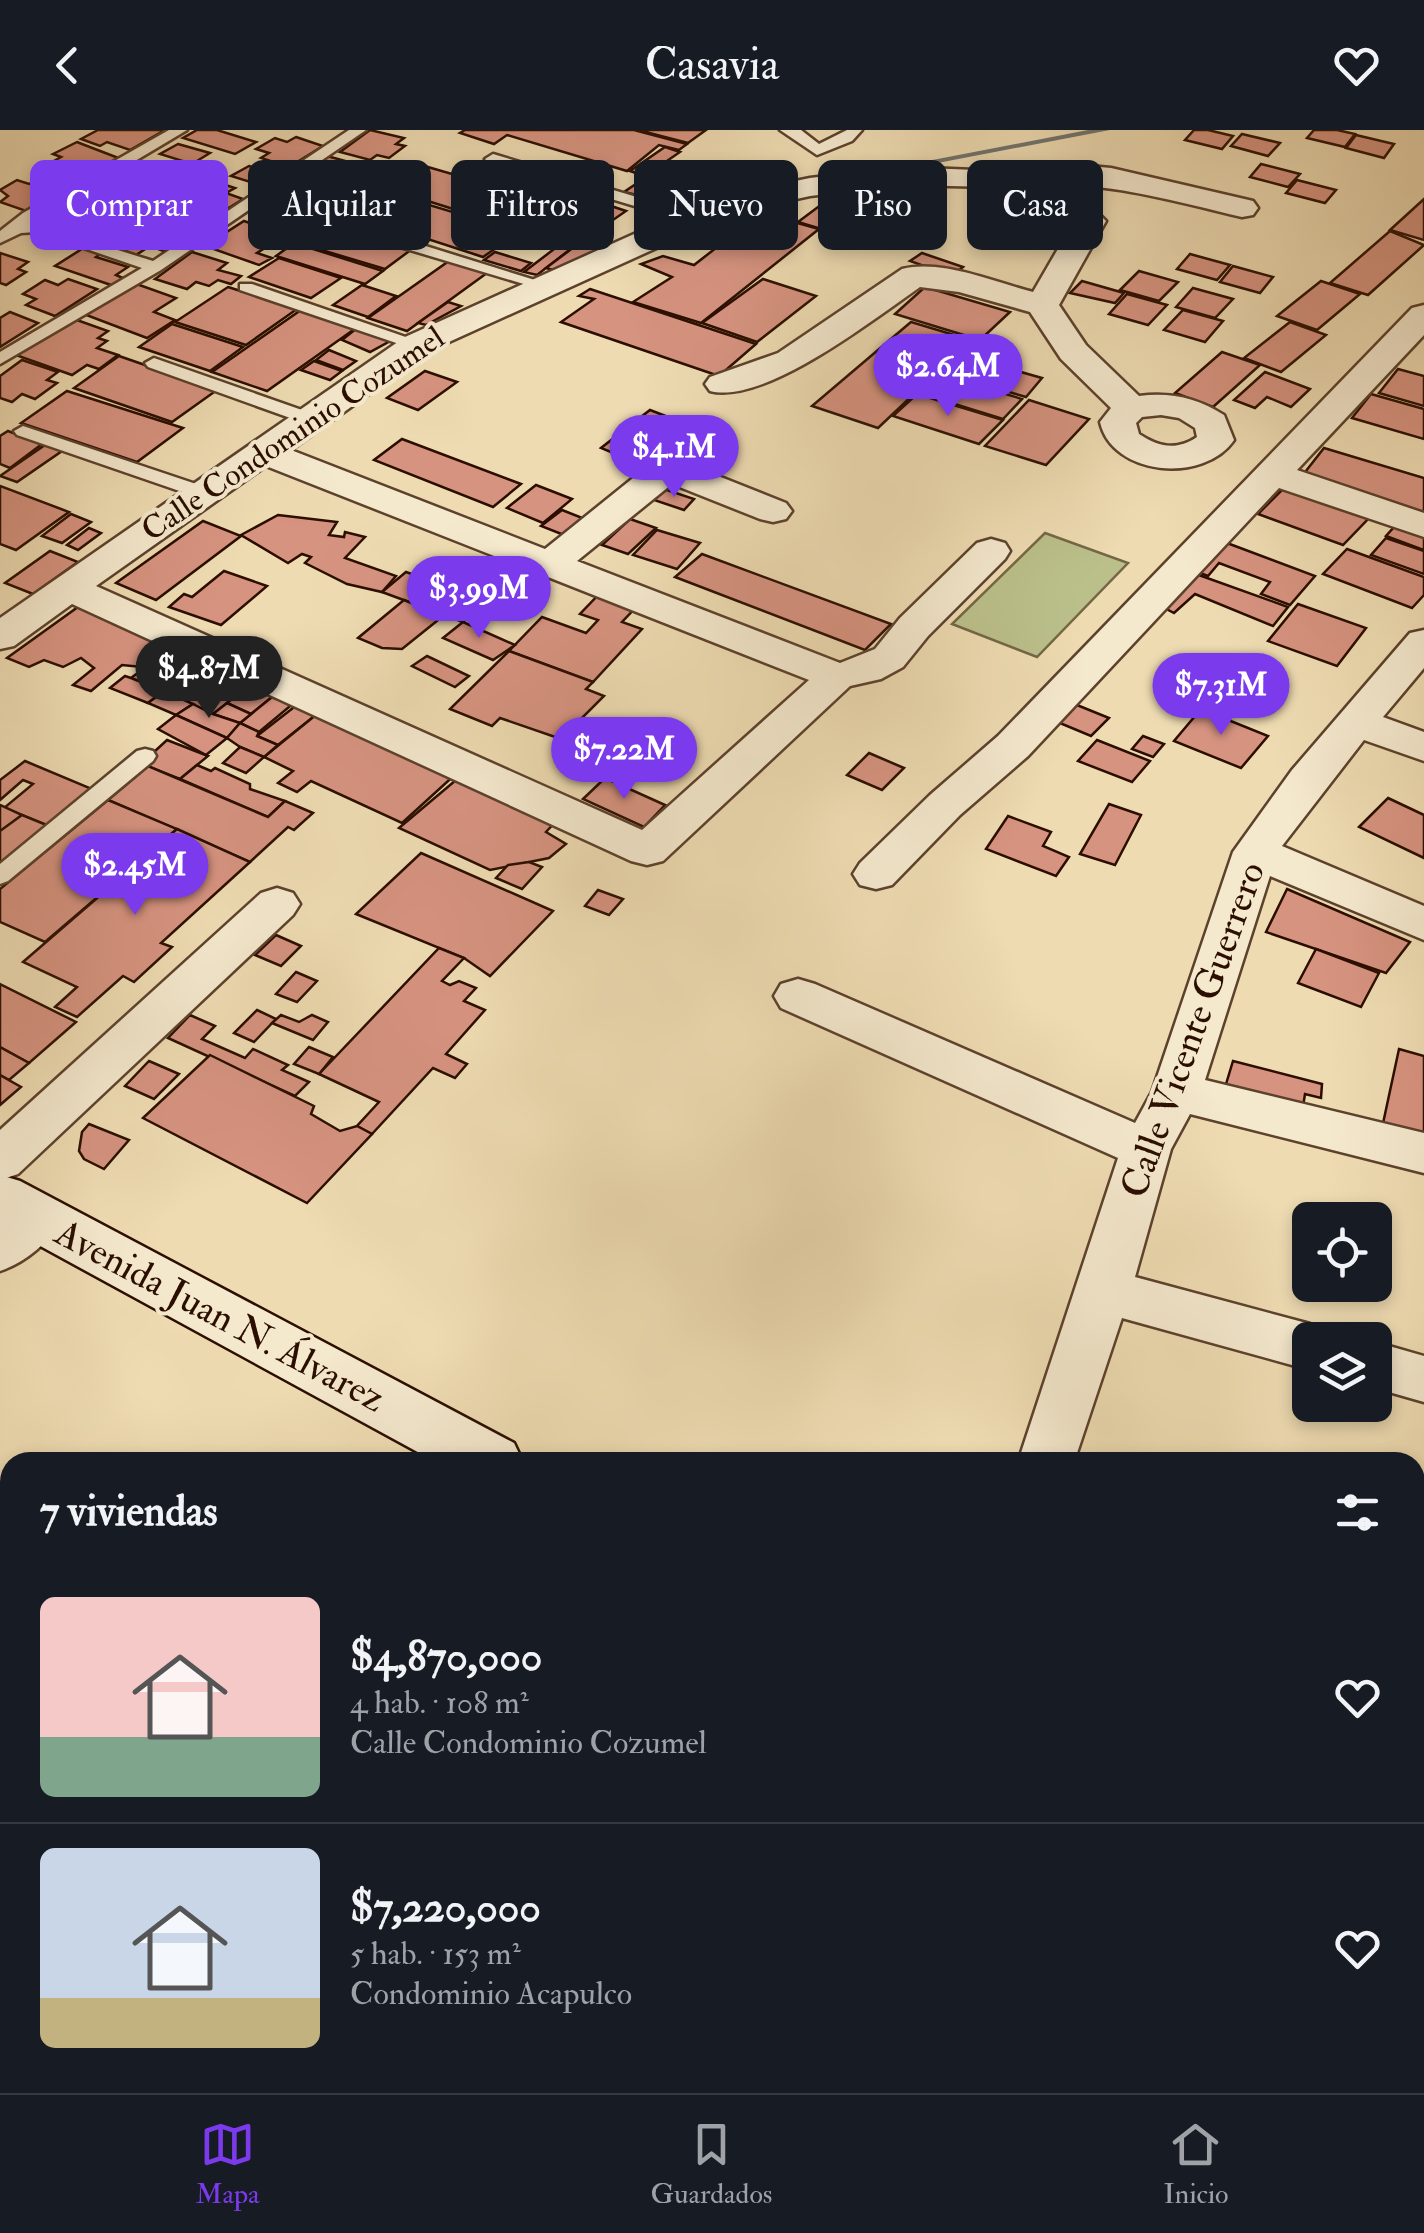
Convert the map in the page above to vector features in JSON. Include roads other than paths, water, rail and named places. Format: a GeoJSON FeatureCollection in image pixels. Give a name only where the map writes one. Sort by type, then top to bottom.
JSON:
{"type":"FeatureCollection","features":[{"type":"Feature","properties":{"kind":"main road","name":"Avenida Juan N. Álvarez"},"geometry":{"type":"LineString","coordinates":[[12,1222],[472,1452]]}},
{"type":"Feature","properties":{"kind":"street"},"geometry":{"type":"LineString","coordinates":[[795,160],[817,150],[850,160]]}},
{"type":"Feature","properties":{"kind":"street","name":"Calle Condominio Cozumel"},"geometry":{"type":"LineString","coordinates":[[1103,176],[1242,208]]}},
{"type":"Feature","properties":{"kind":"street","name":"Calle Condominio Cozumel"},"geometry":{"type":"LineString","coordinates":[[0,638],[201,492],[265,453],[417,344],[634,246]]}},
{"type":"Feature","properties":{"kind":"street"},"geometry":{"type":"LineString","coordinates":[[1042,306],[1074,250]]}},
{"type":"Feature","properties":{"kind":"street"},"geometry":{"type":"LineString","coordinates":[[722,384],[790,360],[914,276],[962,283],[1042,306],[1073,352],[1131,407]]}},
{"type":"Feature","properties":{"kind":"street"},"geometry":{"type":"LineString","coordinates":[[876,874],[944,805],[1013,746],[1271,472],[1422,321]]}},
{"type":"Feature","properties":{"kind":"street"},"geometry":{"type":"LineString","coordinates":[[551,563],[702,441]]}},
{"type":"Feature","properties":{"kind":"street"},"geometry":{"type":"LineString","coordinates":[[265,453],[837,676]]}},
{"type":"Feature","properties":{"kind":"street"},"geometry":{"type":"LineString","coordinates":[[669,470],[773,511]]}},
{"type":"Feature","properties":{"kind":"street"},"geometry":{"type":"LineString","coordinates":[[1271,472],[1424,526]]}},
{"type":"Feature","properties":{"kind":"street"},"geometry":{"type":"LineString","coordinates":[[69,588],[647,850],[837,676],[867,670],[889,658],[914,627],[991,551]]}},
{"type":"Feature","properties":{"kind":"street","name":"Calle Vicente Guerrero"},"geometry":{"type":"LineString","coordinates":[[1049,1452],[1104,1291],[1146,1149],[1178,1092],[1255,852],[1307,780],[1424,642]]}},
{"type":"Feature","properties":{"kind":"street"},"geometry":{"type":"LineString","coordinates":[[1360,722],[1424,747]]}},
{"type":"Feature","properties":{"kind":"street"},"geometry":{"type":"LineString","coordinates":[[1255,852],[1424,924]]}},
{"type":"Feature","properties":{"kind":"street"},"geometry":{"type":"LineString","coordinates":[[0,1160],[277,904]]}},
{"type":"Feature","properties":{"kind":"street"},"geometry":{"type":"LineString","coordinates":[[798,996],[1146,1149]]}},
{"type":"Feature","properties":{"kind":"street"},"geometry":{"type":"LineString","coordinates":[[1178,1092],[1424,1154]]}},
{"type":"Feature","properties":{"kind":"street"},"geometry":{"type":"LineString","coordinates":[[1104,1291],[1292,1343]]}},
{"type":"Feature","properties":{"kind":"street"},"geometry":{"type":"LineString","coordinates":[[1392,1370],[1424,1379]]}},
{"type":"Feature","properties":{"kind":"lane"},"geometry":{"type":"LineString","coordinates":[[0,238],[29,216],[180,130]]}},
{"type":"Feature","properties":{"kind":"lane"},"geometry":{"type":"LineString","coordinates":[[0,358],[155,266],[359,130]]}},
{"type":"Feature","properties":{"kind":"lane"},"geometry":{"type":"LineString","coordinates":[[788,130],[804,136],[817,150],[847,138],[856,130]]}},
{"type":"Feature","properties":{"kind":"lane"},"geometry":{"type":"LineString","coordinates":[[493,159],[634,202]]}},
{"type":"Feature","properties":{"kind":"lane"},"geometry":{"type":"LineString","coordinates":[[16,228],[38,227],[155,266]]}},
{"type":"Feature","properties":{"kind":"lane"},"geometry":{"type":"LineString","coordinates":[[427,250],[544,285]]}},
{"type":"Feature","properties":{"kind":"lane"},"geometry":{"type":"LineString","coordinates":[[246,287],[417,344]]}},
{"type":"Feature","properties":{"kind":"lane"},"geometry":{"type":"LineString","coordinates":[[154,364],[313,420]]}},
{"type":"Feature","properties":{"kind":"lane"},"geometry":{"type":"LineString","coordinates":[[22,431],[201,492]]}},
{"type":"Feature","properties":{"kind":"lane"},"geometry":{"type":"LineString","coordinates":[[0,876],[145,756]]}},
{"type":"Feature","properties":{"kind":"waterway"},"geometry":{"type":"LineString","coordinates":[[939,160],[1105,130]]}}]}
